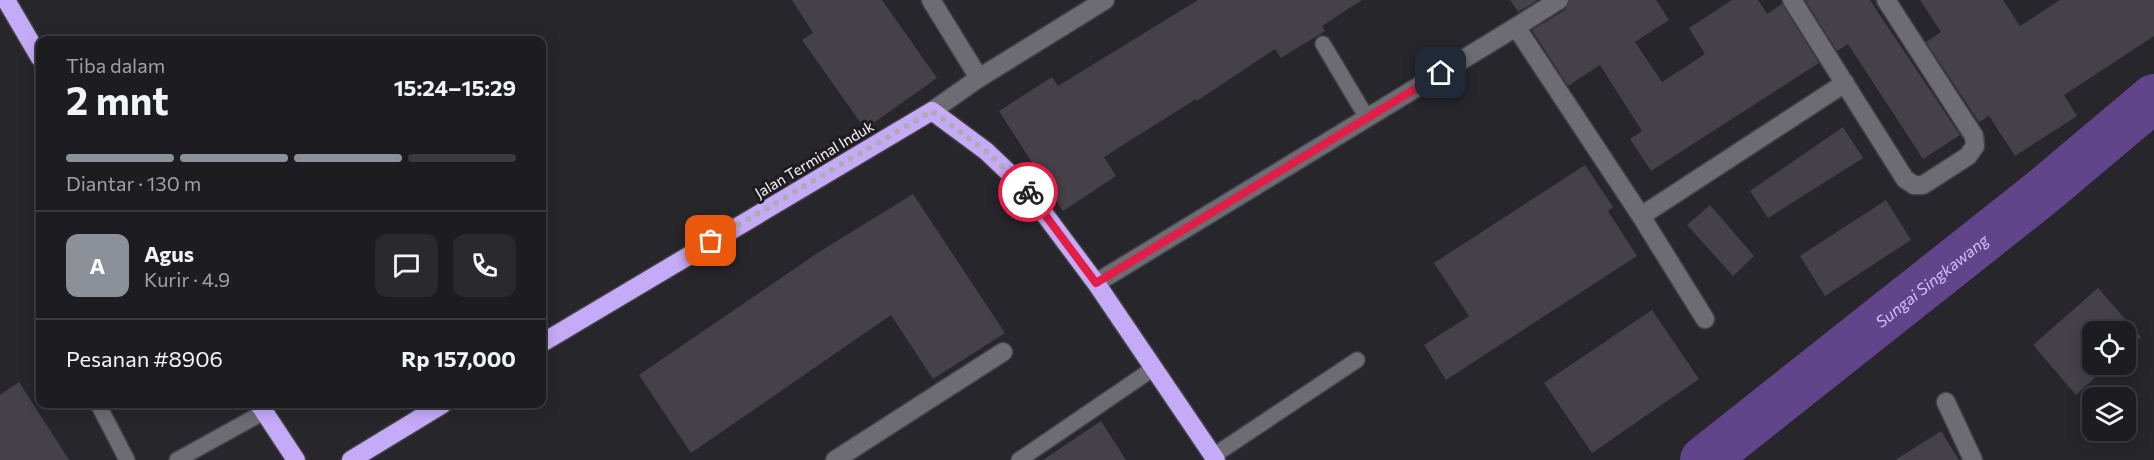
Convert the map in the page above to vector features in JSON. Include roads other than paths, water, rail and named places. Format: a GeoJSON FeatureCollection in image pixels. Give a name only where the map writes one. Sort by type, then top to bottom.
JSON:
{"type":"FeatureCollection","features":[{"type":"Feature","properties":{"kind":"highway"},"geometry":{"type":"LineString","coordinates":[[6,0],[36,51]]}},
{"type":"Feature","properties":{"kind":"highway"},"geometry":{"type":"LineString","coordinates":[[932,111],[986,151],[1025,188],[1096,283],[1215,458]]}},
{"type":"Feature","properties":{"kind":"highway","name":"Jalan Terminal Induk"},"geometry":{"type":"LineString","coordinates":[[546,341],[932,111]]}},
{"type":"Feature","properties":{"kind":"highway"},"geometry":{"type":"LineString","coordinates":[[262,408],[297,460]]}},
{"type":"Feature","properties":{"kind":"highway"},"geometry":{"type":"LineString","coordinates":[[351,460],[436,408]]}},
{"type":"Feature","properties":{"kind":"street"},"geometry":{"type":"LineString","coordinates":[[931,0],[979,78]]}},
{"type":"Feature","properties":{"kind":"street","name":"Jalan Terminal Induk"},"geometry":{"type":"LineString","coordinates":[[932,111],[979,78],[1105,0]]}},
{"type":"Feature","properties":{"kind":"street"},"geometry":{"type":"LineString","coordinates":[[1096,283],[1559,0]]}},
{"type":"Feature","properties":{"kind":"street"},"geometry":{"type":"LineString","coordinates":[[1792,0],[1905,179],[1914,186],[1923,185],[1968,156],[1975,146],[1974,136],[1886,0]]}},
{"type":"Feature","properties":{"kind":"street"},"geometry":{"type":"LineString","coordinates":[[1516,27],[1641,216],[1705,319]]}},
{"type":"Feature","properties":{"kind":"street"},"geometry":{"type":"LineString","coordinates":[[1641,216],[1845,83]]}},
{"type":"Feature","properties":{"kind":"street"},"geometry":{"type":"LineString","coordinates":[[835,460],[1003,352]]}},
{"type":"Feature","properties":{"kind":"street"},"geometry":{"type":"LineString","coordinates":[[1946,402],[1973,460]]}},
{"type":"Feature","properties":{"kind":"lane"},"geometry":{"type":"LineString","coordinates":[[1323,44],[1367,118]]}},
{"type":"Feature","properties":{"kind":"lane"},"geometry":{"type":"LineString","coordinates":[[1215,458],[1357,360]]}},
{"type":"Feature","properties":{"kind":"lane"},"geometry":{"type":"LineString","coordinates":[[1019,460],[1154,368]]}},
{"type":"Feature","properties":{"kind":"lane"},"geometry":{"type":"LineString","coordinates":[[100,408],[127,460]]}},
{"type":"Feature","properties":{"kind":"lane"},"geometry":{"type":"LineString","coordinates":[[177,460],[262,408]]}},
{"type":"Feature","properties":{"kind":"waterway","name":"Sungai Singkawang"},"geometry":{"type":"LineString","coordinates":[[1704,460],[2045,190],[2154,98]]}}]}
